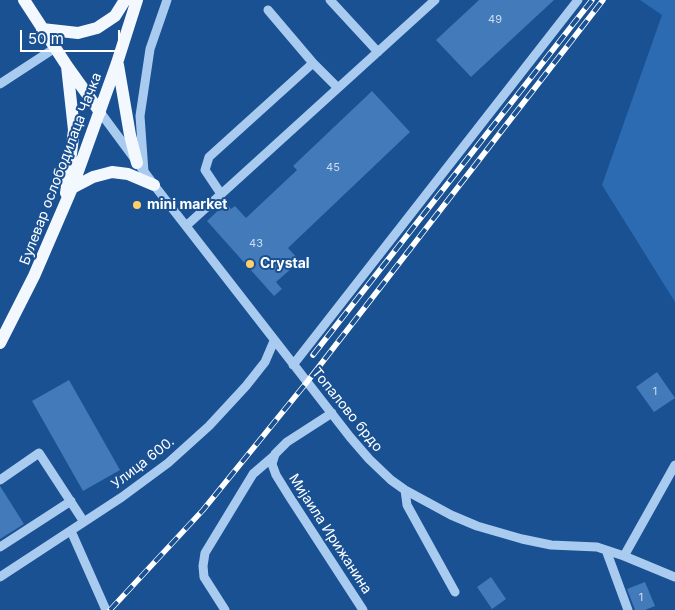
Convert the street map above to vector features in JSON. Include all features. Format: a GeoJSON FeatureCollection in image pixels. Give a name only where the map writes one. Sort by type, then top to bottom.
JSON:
{"type":"FeatureCollection","features":[{"type":"Feature","properties":{"kind":"main road"},"geometry":{"type":"LineString","coordinates":[[24,0],[100,112]]}},
{"type":"Feature","properties":{"kind":"main road"},"geometry":{"type":"LineString","coordinates":[[42,29],[78,33],[97,28],[115,16],[125,0]]}},
{"type":"Feature","properties":{"kind":"main road","name":"Булевар ослободилаца Чачка"},"geometry":{"type":"LineString","coordinates":[[0,343],[34,276],[72,188],[118,63],[137,0]]}},
{"type":"Feature","properties":{"kind":"main road"},"geometry":{"type":"LineString","coordinates":[[118,63],[130,135],[141,168]]}},
{"type":"Feature","properties":{"kind":"main road"},"geometry":{"type":"LineString","coordinates":[[66,203],[68,169],[74,130],[67,66]]}},
{"type":"Feature","properties":{"kind":"main road"},"geometry":{"type":"LineString","coordinates":[[72,188],[93,177],[112,172],[128,174],[154,185]]}},
{"type":"Feature","properties":{"kind":"street"},"geometry":{"type":"LineString","coordinates":[[141,168],[140,116],[150,50],[167,0]]}},
{"type":"Feature","properties":{"kind":"street"},"geometry":{"type":"LineString","coordinates":[[330,0],[378,52]]}},
{"type":"Feature","properties":{"kind":"street"},"geometry":{"type":"LineString","coordinates":[[186,226],[435,0]]}},
{"type":"Feature","properties":{"kind":"street"},"geometry":{"type":"LineString","coordinates":[[293,365],[578,0]]}},
{"type":"Feature","properties":{"kind":"street"},"geometry":{"type":"LineString","coordinates":[[268,10],[313,63],[338,88]]}},
{"type":"Feature","properties":{"kind":"street"},"geometry":{"type":"LineString","coordinates":[[0,84],[55,48]]}},
{"type":"Feature","properties":{"kind":"street"},"geometry":{"type":"LineString","coordinates":[[220,194],[205,170],[209,157],[313,63]]}},
{"type":"Feature","properties":{"kind":"street","name":"Топалово брдо"},"geometry":{"type":"LineString","coordinates":[[100,112],[274,341],[369,459],[386,475],[405,490],[451,515],[503,534],[551,545],[590,545],[624,556],[675,577]]}},
{"type":"Feature","properties":{"kind":"street","name":"Улица 600."},"geometry":{"type":"LineString","coordinates":[[0,576],[143,483],[168,464],[209,426],[258,372],[269,354],[274,341]]}},
{"type":"Feature","properties":{"kind":"street"},"geometry":{"type":"LineString","coordinates":[[225,610],[204,577],[205,553],[253,474],[298,434],[332,413]]}},
{"type":"Feature","properties":{"kind":"street"},"geometry":{"type":"LineString","coordinates":[[0,480],[39,453],[84,522]]}},
{"type":"Feature","properties":{"kind":"street","name":"Мијаила Ирижанина"},"geometry":{"type":"LineString","coordinates":[[275,454],[272,464],[276,475],[318,543],[363,610]]}},
{"type":"Feature","properties":{"kind":"street"},"geometry":{"type":"LineString","coordinates":[[624,556],[675,465]]}},
{"type":"Feature","properties":{"kind":"street"},"geometry":{"type":"LineString","coordinates":[[405,490],[407,506],[455,592]]}},
{"type":"Feature","properties":{"kind":"street"},"geometry":{"type":"LineString","coordinates":[[0,547],[71,501]]}},
{"type":"Feature","properties":{"kind":"street"},"geometry":{"type":"LineString","coordinates":[[71,531],[106,610]]}},
{"type":"Feature","properties":{"kind":"street"},"geometry":{"type":"LineString","coordinates":[[606,550],[628,610]]}},
{"type":"Feature","properties":{"kind":"shaded area"},"geometry":{"type":"Polygon","coordinates":[[[640,0],[675,0],[675,302],[602,185],[662,15],[640,0]]]}},
{"type":"Feature","properties":{"kind":"building"},"geometry":{"type":"Polygon","coordinates":[[[479,0],[554,0],[471,77],[436,40],[479,0]]]}},
{"type":"Feature","properties":{"kind":"building"},"geometry":{"type":"Polygon","coordinates":[[[372,91],[410,132],[288,248],[300,261],[276,282],[282,289],[274,296],[207,221],[226,203],[231,209],[235,206],[246,218],[297,170],[293,166],[372,91]]]}},
{"type":"Feature","properties":{"kind":"building"},"geometry":{"type":"Polygon","coordinates":[[[657,372],[675,398],[654,412],[636,387],[657,372]]]}},
{"type":"Feature","properties":{"kind":"building"},"geometry":{"type":"Polygon","coordinates":[[[69,380],[120,470],[83,491],[32,401],[69,380]]]}},
{"type":"Feature","properties":{"kind":"building"},"geometry":{"type":"Polygon","coordinates":[[[0,486],[24,524],[0,539],[0,486]]]}},
{"type":"Feature","properties":{"kind":"building"},"geometry":{"type":"Polygon","coordinates":[[[491,577],[506,599],[492,609],[477,587],[491,577]]]}},
{"type":"Feature","properties":{"kind":"building"},"geometry":{"type":"Polygon","coordinates":[[[645,582],[655,606],[645,610],[635,610],[627,589],[645,582]]]}},
{"type":"Feature","properties":{"kind":"railway"},"geometry":{"type":"LineString","coordinates":[[313,355],[592,0]]}},
{"type":"Feature","properties":{"kind":"railway"},"geometry":{"type":"LineString","coordinates":[[110,610],[203,510],[307,382],[603,0]]}},
{"type":"Feature","properties":{"kind":"place","name":"mini market"},"geometry":{"type":"Point","coordinates":[137,205]}},
{"type":"Feature","properties":{"kind":"place","name":"Crystal"},"geometry":{"type":"Point","coordinates":[250,264]}}]}
